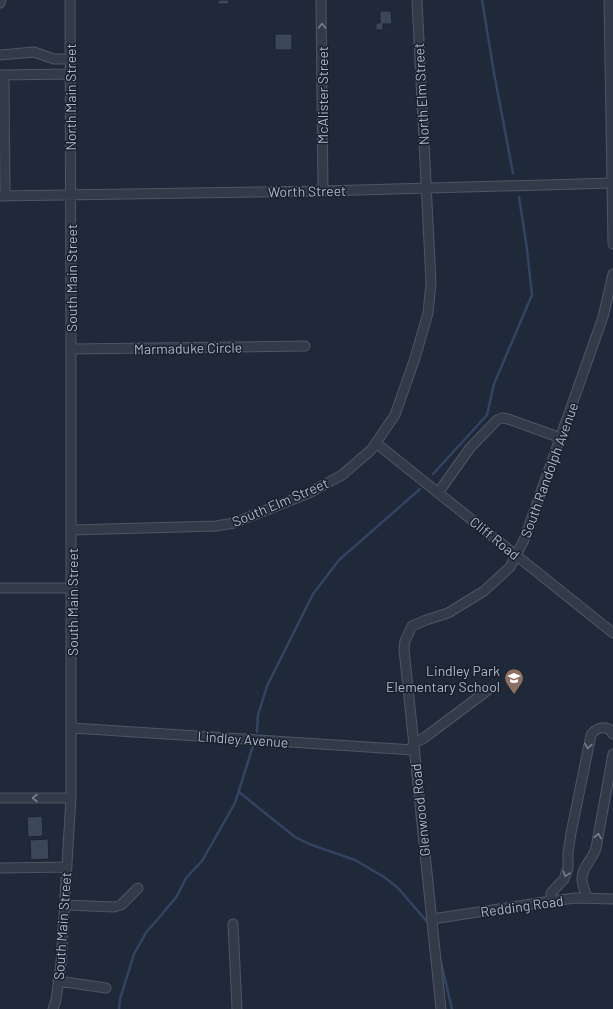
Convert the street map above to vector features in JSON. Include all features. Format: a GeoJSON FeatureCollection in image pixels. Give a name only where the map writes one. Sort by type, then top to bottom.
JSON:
{"type":"FeatureCollection","features":[{"type":"Feature","properties":{"kind":"street","name":"North Main Street"},"geometry":{"type":"LineString","coordinates":[[70,0],[71,195]]}},
{"type":"Feature","properties":{"kind":"street","name":"McAlister Street"},"geometry":{"type":"LineString","coordinates":[[321,0],[323,191]]}},
{"type":"Feature","properties":{"kind":"street","name":"North Elm Street"},"geometry":{"type":"LineString","coordinates":[[416,0],[426,188]]}},
{"type":"Feature","properties":{"kind":"street"},"geometry":{"type":"LineString","coordinates":[[609,0],[613,244]]}},
{"type":"Feature","properties":{"kind":"street"},"geometry":{"type":"LineString","coordinates":[[0,55],[34,52],[54,59],[70,58]]}},
{"type":"Feature","properties":{"kind":"street"},"geometry":{"type":"LineString","coordinates":[[2,196],[2,75],[70,74]]}},
{"type":"Feature","properties":{"kind":"street","name":"Worth Street"},"geometry":{"type":"LineString","coordinates":[[2,196],[323,191],[612,183]]}},
{"type":"Feature","properties":{"kind":"street","name":"South Elm Street"},"geometry":{"type":"LineString","coordinates":[[72,530],[216,526],[234,523],[309,493],[342,475],[371,450],[395,415],[415,358],[428,312],[431,283],[426,188]]}},
{"type":"Feature","properties":{"kind":"street","name":"South Main Street"},"geometry":{"type":"LineString","coordinates":[[53,1009],[61,963],[71,798],[71,195]]}},
{"type":"Feature","properties":{"kind":"street","name":"South Randolph Avenue"},"geometry":{"type":"LineString","coordinates":[[426,620],[448,613],[484,591],[510,567],[524,540],[604,317],[613,274]]}},
{"type":"Feature","properties":{"kind":"street","name":"Marmaduke Circle"},"geometry":{"type":"LineString","coordinates":[[71,350],[305,346]]}},
{"type":"Feature","properties":{"kind":"street"},"geometry":{"type":"LineString","coordinates":[[438,493],[470,448],[497,420],[502,418],[508,419],[561,438]]}},
{"type":"Feature","properties":{"kind":"street","name":"Cliff Road"},"geometry":{"type":"LineString","coordinates":[[376,443],[613,633]]}},
{"type":"Feature","properties":{"kind":"street"},"geometry":{"type":"LineString","coordinates":[[0,588],[72,588]]}},
{"type":"Feature","properties":{"kind":"street","name":"Glenwood Road"},"geometry":{"type":"LineString","coordinates":[[426,620],[412,626],[405,641],[404,649],[441,1009]]}},
{"type":"Feature","properties":{"kind":"street"},"geometry":{"type":"LineString","coordinates":[[414,747],[488,690]]}},
{"type":"Feature","properties":{"kind":"street","name":"Lindley Avenue"},"geometry":{"type":"LineString","coordinates":[[72,728],[414,747]]}},
{"type":"Feature","properties":{"kind":"street"},"geometry":{"type":"LineString","coordinates":[[551,901],[551,893],[564,879],[568,868],[571,833],[591,735],[597,729],[601,728],[609,729],[613,734]]}},
{"type":"Feature","properties":{"kind":"street"},"geometry":{"type":"LineString","coordinates":[[587,898],[582,882],[582,874],[593,857],[596,848],[613,754]]}},
{"type":"Feature","properties":{"kind":"street"},"geometry":{"type":"LineString","coordinates":[[0,798],[71,798]]}},
{"type":"Feature","properties":{"kind":"street"},"geometry":{"type":"LineString","coordinates":[[0,868],[67,867]]}},
{"type":"Feature","properties":{"kind":"street"},"geometry":{"type":"LineString","coordinates":[[65,904],[114,907],[121,904],[138,888]]}},
{"type":"Feature","properties":{"kind":"street","name":"Redding Road"},"geometry":{"type":"LineString","coordinates":[[432,919],[551,901],[587,898],[613,899]]}},
{"type":"Feature","properties":{"kind":"street"},"geometry":{"type":"LineString","coordinates":[[233,924],[237,1009]]}},
{"type":"Feature","properties":{"kind":"street"},"geometry":{"type":"LineString","coordinates":[[58,982],[106,988]]}},
{"type":"Feature","properties":{"kind":"building"},"geometry":{"type":"Polygon","coordinates":[[[218,0],[229,0],[229,4],[218,4],[218,0]]]}},
{"type":"Feature","properties":{"kind":"building"},"geometry":{"type":"Polygon","coordinates":[[[380,11],[391,11],[392,24],[383,24],[383,30],[376,30],[376,23],[380,23],[380,11]]]}},
{"type":"Feature","properties":{"kind":"building"},"geometry":{"type":"Polygon","coordinates":[[[275,34],[292,34],[292,50],[275,50],[275,34]]]}},
{"type":"Feature","properties":{"kind":"building"},"geometry":{"type":"Polygon","coordinates":[[[42,816],[43,836],[28,837],[27,817],[42,816]]]}},
{"type":"Feature","properties":{"kind":"building"},"geometry":{"type":"Polygon","coordinates":[[[48,839],[49,859],[31,860],[30,840],[48,839]]]}},
{"type":"Feature","properties":{"kind":"waterway"},"geometry":{"type":"LineString","coordinates":[[482,0],[513,173]]}},
{"type":"Feature","properties":{"kind":"waterway"},"geometry":{"type":"LineString","coordinates":[[433,474],[487,415],[494,384],[532,295],[519,197]]}},
{"type":"Feature","properties":{"kind":"waterway"},"geometry":{"type":"LineString","coordinates":[[257,732],[258,715],[267,686],[313,594],[339,560],[420,489]]}},
{"type":"Feature","properties":{"kind":"waterway"},"geometry":{"type":"LineString","coordinates":[[119,1009],[120,999],[134,954],[147,931],[177,896],[186,878],[202,861],[235,803],[253,746]]}},
{"type":"Feature","properties":{"kind":"waterway"},"geometry":{"type":"LineString","coordinates":[[239,792],[295,837],[309,844],[355,860],[384,877],[398,888],[429,924]]}},
{"type":"Feature","properties":{"kind":"waterway"},"geometry":{"type":"LineString","coordinates":[[440,958],[452,1009]]}},
{"type":"Feature","properties":{"kind":"place","name":"Lindley Park Elementary School"},"geometry":{"type":"Point","coordinates":[514,695]}}]}
